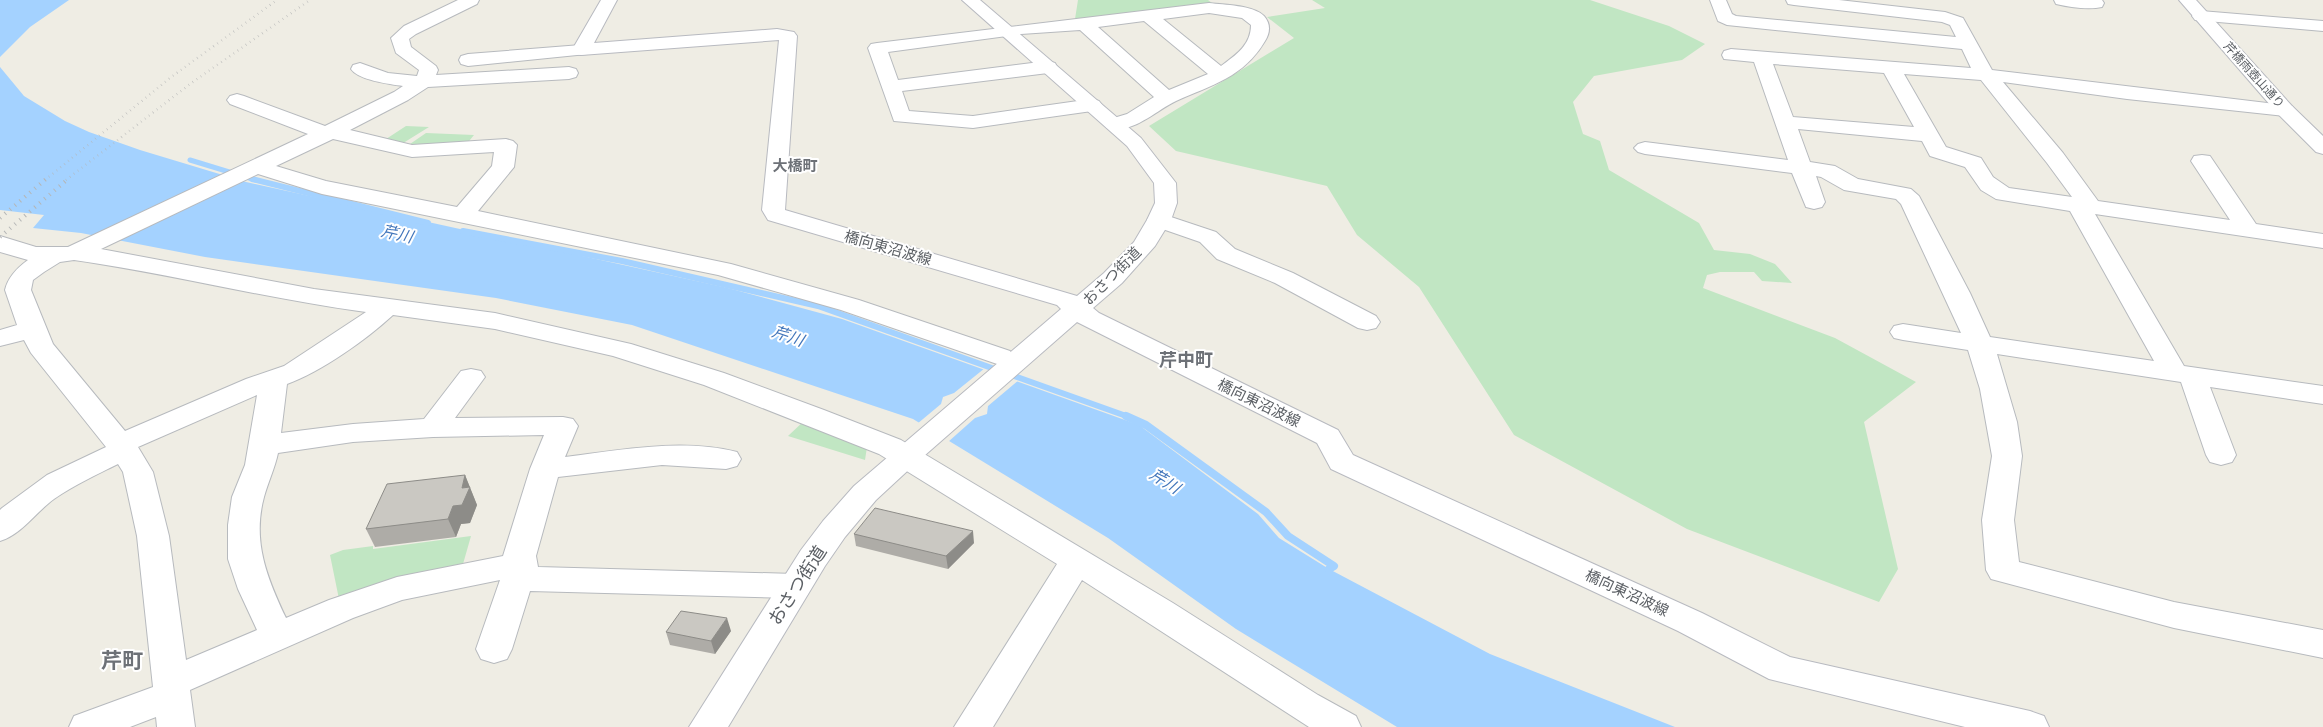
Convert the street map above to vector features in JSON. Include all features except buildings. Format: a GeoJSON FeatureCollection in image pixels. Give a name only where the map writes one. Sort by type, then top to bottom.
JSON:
{"type":"FeatureCollection","features":[{"type":"Feature","properties":{"kind":"street"},"geometry":{"type":"LineString","coordinates":[[471,0],[410,30],[400,38],[402,49],[435,67],[569,73]]}},
{"type":"Feature","properties":{"kind":"street"},"geometry":{"type":"LineString","coordinates":[[360,69],[400,81],[435,67],[581,50],[609,0]]}},
{"type":"Feature","properties":{"kind":"street","name":"おさつ街道"},"geometry":{"type":"LineString","coordinates":[[708,727],[795,586],[834,530],[865,493],[1005,361],[1079,309],[1112,278],[1143,246],[1159,220],[1166,203],[1165,184],[1134,142],[970,0]]}},
{"type":"Feature","properties":{"kind":"street"},"geometry":{"type":"LineString","coordinates":[[1718,0],[1724,17],[1733,21],[1967,44]]}},
{"type":"Feature","properties":{"kind":"street"},"geometry":{"type":"LineString","coordinates":[[1794,0],[1821,1],[1945,17],[1957,22],[1980,67],[2055,158],[2182,373],[2221,455]]}},
{"type":"Feature","properties":{"kind":"street"},"geometry":{"type":"LineString","coordinates":[[2062,0],[2096,3],[2094,0]]}},
{"type":"Feature","properties":{"kind":"street","name":"芹橋雨壺山通り"},"geometry":{"type":"LineString","coordinates":[[2187,0],[2285,110],[2319,142]]}},
{"type":"Feature","properties":{"kind":"street"},"geometry":{"type":"LineString","coordinates":[[1092,105],[973,122],[901,117],[877,48],[1219,8],[1246,14],[1260,25],[1260,34],[1249,53],[1221,74],[1167,98],[1134,118],[1114,124]]}},
{"type":"Feature","properties":{"kind":"street"},"geometry":{"type":"LineString","coordinates":[[1148,16],[1221,74]]}},
{"type":"Feature","properties":{"kind":"street"},"geometry":{"type":"LineString","coordinates":[[2201,16],[2323,26]]}},
{"type":"Feature","properties":{"kind":"street"},"geometry":{"type":"LineString","coordinates":[[1084,24],[1167,98]]}},
{"type":"Feature","properties":{"kind":"street","name":"橋向東沼波線"},"geometry":{"type":"LineString","coordinates":[[581,50],[777,34],[788,36],[774,213],[1066,300],[1090,319],[1328,437],[1342,462],[1690,622],[1782,669],[2030,727]]}},
{"type":"Feature","properties":{"kind":"street"},"geometry":{"type":"LineString","coordinates":[[1731,55],[1987,75],[2285,110]]}},
{"type":"Feature","properties":{"kind":"street"},"geometry":{"type":"LineString","coordinates":[[1767,58],[1762,60],[1784,122],[1802,168],[1821,203],[1790,200]]}},
{"type":"Feature","properties":{"kind":"street"},"geometry":{"type":"LineString","coordinates":[[173,701],[153,536],[138,472],[123,447],[41,347],[32,330],[18,290],[18,283],[25,274],[328,133],[401,96],[435,67]]}},
{"type":"Feature","properties":{"kind":"street"},"geometry":{"type":"LineString","coordinates":[[891,87],[1048,67]]}},
{"type":"Feature","properties":{"kind":"street"},"geometry":{"type":"LineString","coordinates":[[1890,67],[1938,151],[1973,162],[1988,187],[1993,190],[2004,194],[2323,241]]}},
{"type":"Feature","properties":{"kind":"street"},"geometry":{"type":"LineString","coordinates":[[237,100],[328,133],[412,151],[506,145],[503,167],[461,216]]}},
{"type":"Feature","properties":{"kind":"street"},"geometry":{"type":"LineString","coordinates":[[1784,122],[1928,136]]}},
{"type":"Feature","properties":{"kind":"street"},"geometry":{"type":"LineString","coordinates":[[1645,148],[1827,171],[1852,185],[1903,194],[1911,201],[1948,274],[1979,344],[2000,405],[2007,459],[1998,515],[2003,570],[2174,615],[2323,644]]}},
{"type":"Feature","properties":{"kind":"street"},"geometry":{"type":"LineString","coordinates":[[2202,161],[2248,230]]}},
{"type":"Feature","properties":{"kind":"street"},"geometry":{"type":"LineString","coordinates":[[249,170],[322,187],[722,269],[850,305],[1005,361]]}},
{"type":"Feature","properties":{"kind":"street"},"geometry":{"type":"LineString","coordinates":[[1159,220],[1208,237],[1226,254],[1284,278],[1367,322]]}},
{"type":"Feature","properties":{"kind":"street"},"geometry":{"type":"LineString","coordinates":[[0,243],[19,252],[73,252],[118,259],[251,286],[386,308],[494,321],[621,350],[714,379],[814,416],[890,447],[910,451],[1076,562],[1161,612],[1301,716],[1342,727]]}},
{"type":"Feature","properties":{"kind":"street"},"geometry":{"type":"LineString","coordinates":[[0,530],[16,513],[44,489],[123,447],[274,379],[294,372],[369,323],[386,308]]}},
{"type":"Feature","properties":{"kind":"street"},"geometry":{"type":"LineString","coordinates":[[0,338],[32,330]]}},
{"type":"Feature","properties":{"kind":"street"},"geometry":{"type":"LineString","coordinates":[[1903,332],[2323,395]]}},
{"type":"Feature","properties":{"kind":"street"},"geometry":{"type":"LineString","coordinates":[[433,428],[471,377]]}},
{"type":"Feature","properties":{"kind":"street"},"geometry":{"type":"LineString","coordinates":[[274,379],[260,465],[248,497],[244,525],[244,559],[255,589],[277,636]]}},
{"type":"Feature","properties":{"kind":"street"},"geometry":{"type":"LineString","coordinates":[[264,445],[353,433],[433,428],[563,426],[545,469],[519,556],[523,570],[529,578],[795,586]]}},
{"type":"Feature","properties":{"kind":"street"},"geometry":{"type":"LineString","coordinates":[[545,469],[662,456],[726,459]]}},
{"type":"Feature","properties":{"kind":"street"},"geometry":{"type":"LineString","coordinates":[[973,727],[1076,562]]}},
{"type":"Feature","properties":{"kind":"street"},"geometry":{"type":"LineString","coordinates":[[88,727],[173,701],[277,636],[341,609],[397,589],[523,570]]}},
{"type":"Feature","properties":{"kind":"street"},"geometry":{"type":"LineString","coordinates":[[494,650],[514,586],[523,570]]}},
{"type":"Feature","properties":{"kind":"green space"},"geometry":{"type":"Polygon","coordinates":[[[1078,0],[1208,0],[1212,3],[1075,19],[1078,0]]]}},
{"type":"Feature","properties":{"kind":"green space"},"geometry":{"type":"Polygon","coordinates":[[[1312,0],[1590,0],[1669,26],[1705,44],[1682,60],[1594,76],[1573,102],[1583,134],[1600,141],[1609,170],[1699,223],[1714,250],[1750,254],[1775,264],[1792,283],[1762,281],[1754,272],[1720,272],[1707,275],[1703,288],[1835,338],[1916,382],[1864,422],[1898,569],[1879,602],[1687,529],[1514,435],[1419,287],[1357,235],[1327,186],[1176,151],[1149,126],[1294,38],[1267,17],[1325,8],[1312,0]]]}},
{"type":"Feature","properties":{"kind":"green space"},"geometry":{"type":"Polygon","coordinates":[[[406,126],[429,127],[400,145],[383,141],[406,126]]]}},
{"type":"Feature","properties":{"kind":"green space"},"geometry":{"type":"Polygon","coordinates":[[[426,133],[474,135],[465,146],[413,149],[415,145],[410,144],[426,133]]]}},
{"type":"Feature","properties":{"kind":"green space"},"geometry":{"type":"Polygon","coordinates":[[[805,420],[867,447],[865,460],[788,436],[805,420]]]}},
{"type":"Feature","properties":{"kind":"green space"},"geometry":{"type":"Polygon","coordinates":[[[471,536],[461,571],[340,604],[330,555],[343,550],[373,546],[373,549],[471,536]]]}},
{"type":"Feature","properties":{"kind":"water"},"geometry":{"type":"Polygon","coordinates":[[[0,0],[69,0],[30,27],[0,57],[0,0]]]}},
{"type":"Feature","properties":{"kind":"water","name":"芹川"},"geometry":{"type":"Polygon","coordinates":[[[0,67],[24,96],[65,121],[89,132],[140,150],[246,182],[728,288],[842,319],[1139,425],[1258,514],[1279,538],[1329,569],[1490,654],[1675,727],[1397,727],[1236,629],[1108,538],[913,419],[632,325],[496,298],[205,257],[81,233],[33,228],[44,215],[0,210],[0,67]]]}},
{"type":"Feature","properties":{"kind":"pier"},"geometry":{"type":"Polygon","coordinates":[[[985,368],[1019,380],[988,406],[987,414],[975,418],[948,442],[917,424],[941,404],[943,397],[954,393],[985,368]]]}},
{"type":"Feature","properties":{"kind":"waterway"},"geometry":{"type":"LineString","coordinates":[[190,160],[256,180]]}},
{"type":"Feature","properties":{"kind":"waterway"},"geometry":{"type":"LineString","coordinates":[[252,179],[256,180]]}},
{"type":"Feature","properties":{"kind":"waterway"},"geometry":{"type":"LineString","coordinates":[[256,180],[428,223]]}},
{"type":"Feature","properties":{"kind":"waterway"},"geometry":{"type":"LineString","coordinates":[[463,231],[622,261],[818,306],[1129,417]]}},
{"type":"Feature","properties":{"kind":"waterway"},"geometry":{"type":"LineString","coordinates":[[1126,416],[1146,425],[1266,512],[1288,536],[1334,566],[1329,569]]}},
{"type":"Feature","properties":{"kind":"railway"},"geometry":{"type":"LineString","coordinates":[[45,180],[170,78],[277,0]]}},
{"type":"Feature","properties":{"kind":"railway"},"geometry":{"type":"LineString","coordinates":[[66,180],[190,84],[310,0]]}},
{"type":"Feature","properties":{"kind":"railway"},"geometry":{"type":"LineString","coordinates":[[0,218],[46,179]]}},
{"type":"Feature","properties":{"kind":"railway"},"geometry":{"type":"LineString","coordinates":[[0,237],[68,179]]}},
{"type":"Feature","properties":{"kind":"district","name":"大橋町"},"geometry":{"type":"Point","coordinates":[795,166]}},
{"type":"Feature","properties":{"kind":"district","name":"芹中町"},"geometry":{"type":"Point","coordinates":[1186,359]}},
{"type":"Feature","properties":{"kind":"district","name":"芹町"},"geometry":{"type":"Point","coordinates":[122,661]}}]}
